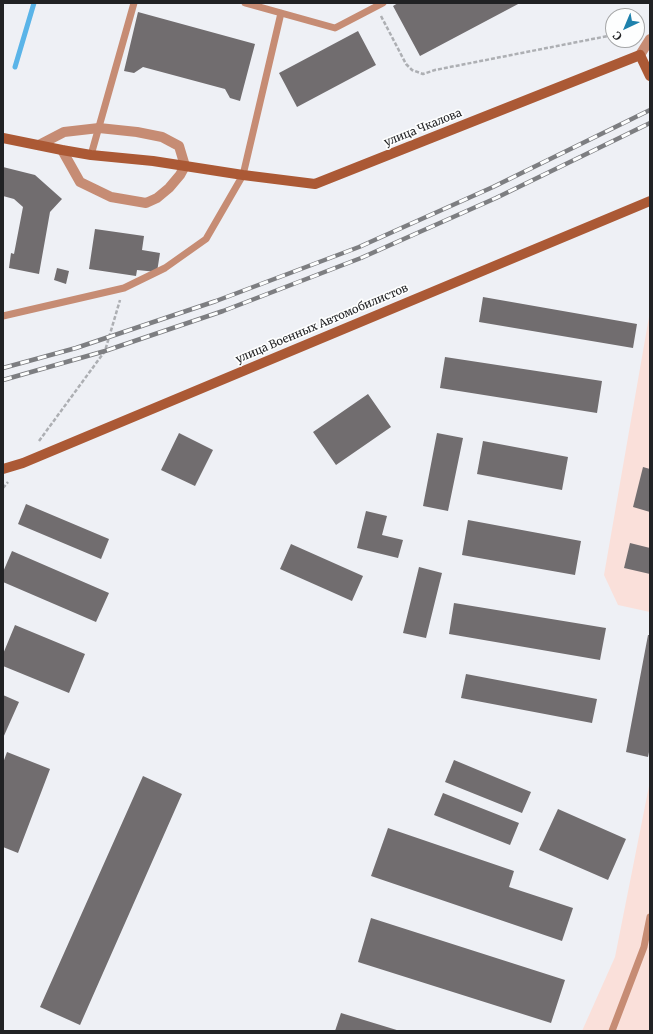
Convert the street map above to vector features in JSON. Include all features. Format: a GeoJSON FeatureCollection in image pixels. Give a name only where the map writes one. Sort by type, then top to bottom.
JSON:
{"type":"FeatureCollection","features":[{"type":"Feature","properties":{"kind":"street"},"geometry":{"type":"LineString","coordinates":[[650,39],[640,55],[650,76]]}},
{"type":"Feature","properties":{"kind":"street","name":"улица Чкалова"},"geometry":{"type":"LineString","coordinates":[[3,138],[91,155],[153,161],[243,175],[315,184],[640,55]]}},
{"type":"Feature","properties":{"kind":"street"},"geometry":{"type":"LineString","coordinates":[[39,145],[64,132],[99,128],[137,132],[162,137],[179,146],[185,166],[180,175],[169,188],[157,198],[146,203],[112,197],[80,182],[62,150]]}},
{"type":"Feature","properties":{"kind":"street","name":"улица Военных Автомобилистов"},"geometry":{"type":"LineString","coordinates":[[3,470],[23,463],[650,201]]}},
{"type":"Feature","properties":{"kind":"lane"},"geometry":{"type":"LineString","coordinates":[[91,155],[134,3]]}},
{"type":"Feature","properties":{"kind":"lane"},"geometry":{"type":"LineString","coordinates":[[245,3],[335,28],[380,5]]}},
{"type":"Feature","properties":{"kind":"lane"},"geometry":{"type":"LineString","coordinates":[[3,316],[124,288],[165,268],[206,239],[243,175],[281,13]]}},
{"type":"Feature","properties":{"kind":"lane"},"geometry":{"type":"LineString","coordinates":[[612,1031],[644,947],[650,917]]}},
{"type":"Feature","properties":{"kind":"path"},"geometry":{"type":"LineString","coordinates":[[380,5],[406,64],[412,70],[423,74],[605,37]]}},
{"type":"Feature","properties":{"kind":"path"},"geometry":{"type":"LineString","coordinates":[[36,444],[105,351],[124,288]]}},
{"type":"Feature","properties":{"kind":"path"},"geometry":{"type":"LineString","coordinates":[[3,488],[8,482]]}},
{"type":"Feature","properties":{"kind":"shaded area"},"geometry":{"type":"Polygon","coordinates":[[[650,311],[650,612],[618,605],[604,575],[650,311]]]}},
{"type":"Feature","properties":{"kind":"shaded area"},"geometry":{"type":"Polygon","coordinates":[[[650,781],[650,1031],[582,1031],[615,957],[650,781]]]}},
{"type":"Feature","properties":{"kind":"building"},"geometry":{"type":"Polygon","coordinates":[[[398,3],[520,3],[420,56],[393,6],[398,3]]]}},
{"type":"Feature","properties":{"kind":"building"},"geometry":{"type":"Polygon","coordinates":[[[138,12],[255,44],[240,101],[230,98],[225,89],[143,67],[134,73],[124,71],[138,12]]]}},
{"type":"Feature","properties":{"kind":"building"},"geometry":{"type":"Polygon","coordinates":[[[358,31],[376,65],[297,107],[279,73],[358,31]]]}},
{"type":"Feature","properties":{"kind":"building"},"geometry":{"type":"Polygon","coordinates":[[[3,167],[35,175],[62,199],[50,212],[39,274],[9,268],[11,253],[14,254],[23,207],[14,199],[3,196],[3,167]]]}},
{"type":"Feature","properties":{"kind":"building"},"geometry":{"type":"Polygon","coordinates":[[[95,229],[144,236],[142,250],[160,253],[157,272],[137,270],[136,276],[89,269],[95,229]]]}},
{"type":"Feature","properties":{"kind":"building"},"geometry":{"type":"Polygon","coordinates":[[[57,268],[69,271],[66,284],[54,280],[57,268]]]}},
{"type":"Feature","properties":{"kind":"building"},"geometry":{"type":"Polygon","coordinates":[[[483,297],[637,324],[633,348],[479,322],[483,297]]]}},
{"type":"Feature","properties":{"kind":"building"},"geometry":{"type":"Polygon","coordinates":[[[445,357],[602,381],[597,413],[440,388],[445,357]]]}},
{"type":"Feature","properties":{"kind":"building"},"geometry":{"type":"Polygon","coordinates":[[[368,394],[391,427],[336,465],[313,432],[368,394]]]}},
{"type":"Feature","properties":{"kind":"building"},"geometry":{"type":"Polygon","coordinates":[[[179,433],[213,450],[195,486],[161,470],[179,433]]]}},
{"type":"Feature","properties":{"kind":"building"},"geometry":{"type":"Polygon","coordinates":[[[437,433],[463,438],[448,511],[423,506],[437,433]]]}},
{"type":"Feature","properties":{"kind":"building"},"geometry":{"type":"Polygon","coordinates":[[[483,441],[568,457],[562,490],[477,474],[483,441]]]}},
{"type":"Feature","properties":{"kind":"building"},"geometry":{"type":"Polygon","coordinates":[[[643,467],[650,469],[650,512],[633,507],[643,467]]]}},
{"type":"Feature","properties":{"kind":"building"},"geometry":{"type":"Polygon","coordinates":[[[26,504],[109,539],[101,559],[18,524],[26,504]]]}},
{"type":"Feature","properties":{"kind":"building"},"geometry":{"type":"Polygon","coordinates":[[[366,511],[387,516],[382,535],[403,540],[398,558],[357,548],[366,511]]]}},
{"type":"Feature","properties":{"kind":"building"},"geometry":{"type":"Polygon","coordinates":[[[468,520],[581,541],[575,575],[462,555],[468,520]]]}},
{"type":"Feature","properties":{"kind":"building"},"geometry":{"type":"Polygon","coordinates":[[[630,543],[650,548],[650,574],[624,568],[630,543]]]}},
{"type":"Feature","properties":{"kind":"building"},"geometry":{"type":"Polygon","coordinates":[[[291,544],[363,576],[352,601],[280,569],[291,544]]]}},
{"type":"Feature","properties":{"kind":"building"},"geometry":{"type":"Polygon","coordinates":[[[12,551],[109,593],[96,622],[3,582],[3,572],[12,551]]]}},
{"type":"Feature","properties":{"kind":"building"},"geometry":{"type":"Polygon","coordinates":[[[419,567],[442,573],[426,638],[403,633],[419,567]]]}},
{"type":"Feature","properties":{"kind":"building"},"geometry":{"type":"Polygon","coordinates":[[[454,603],[606,628],[600,660],[449,634],[454,603]]]}},
{"type":"Feature","properties":{"kind":"building"},"geometry":{"type":"Polygon","coordinates":[[[15,625],[85,654],[69,693],[3,666],[3,654],[15,625]]]}},
{"type":"Feature","properties":{"kind":"building"},"geometry":{"type":"Polygon","coordinates":[[[648,635],[650,635],[650,747],[648,757],[626,752],[648,635]]]}},
{"type":"Feature","properties":{"kind":"building"},"geometry":{"type":"Polygon","coordinates":[[[466,674],[597,699],[592,723],[461,698],[466,674]]]}},
{"type":"Feature","properties":{"kind":"building"},"geometry":{"type":"Polygon","coordinates":[[[3,695],[19,702],[3,738],[3,695]]]}},
{"type":"Feature","properties":{"kind":"building"},"geometry":{"type":"Polygon","coordinates":[[[7,752],[50,769],[18,853],[3,847],[3,763],[7,752]]]}},
{"type":"Feature","properties":{"kind":"building"},"geometry":{"type":"Polygon","coordinates":[[[454,760],[531,792],[522,813],[445,782],[454,760]]]}},
{"type":"Feature","properties":{"kind":"building"},"geometry":{"type":"Polygon","coordinates":[[[143,776],[182,794],[80,1025],[40,1007],[143,776]]]}},
{"type":"Feature","properties":{"kind":"building"},"geometry":{"type":"Polygon","coordinates":[[[443,793],[519,823],[510,845],[434,815],[443,793]]]}},
{"type":"Feature","properties":{"kind":"building"},"geometry":{"type":"Polygon","coordinates":[[[558,809],[626,839],[608,880],[539,850],[558,809]]]}},
{"type":"Feature","properties":{"kind":"building"},"geometry":{"type":"Polygon","coordinates":[[[388,828],[514,871],[509,887],[573,908],[562,941],[371,876],[388,828]]]}},
{"type":"Feature","properties":{"kind":"building"},"geometry":{"type":"Polygon","coordinates":[[[371,918],[565,980],[551,1023],[358,962],[371,918]]]}},
{"type":"Feature","properties":{"kind":"building"},"geometry":{"type":"Polygon","coordinates":[[[341,1013],[400,1031],[335,1031],[341,1013]]]}},
{"type":"Feature","properties":{"kind":"waterway"},"geometry":{"type":"LineString","coordinates":[[15,67],[34,3]]}},
{"type":"Feature","properties":{"kind":"railway"},"geometry":{"type":"LineString","coordinates":[[3,368],[76,348],[216,301],[359,247],[493,187],[650,110]]}},
{"type":"Feature","properties":{"kind":"railway"},"geometry":{"type":"LineString","coordinates":[[3,380],[105,351],[223,311],[361,258],[496,198],[650,123]]}}]}
